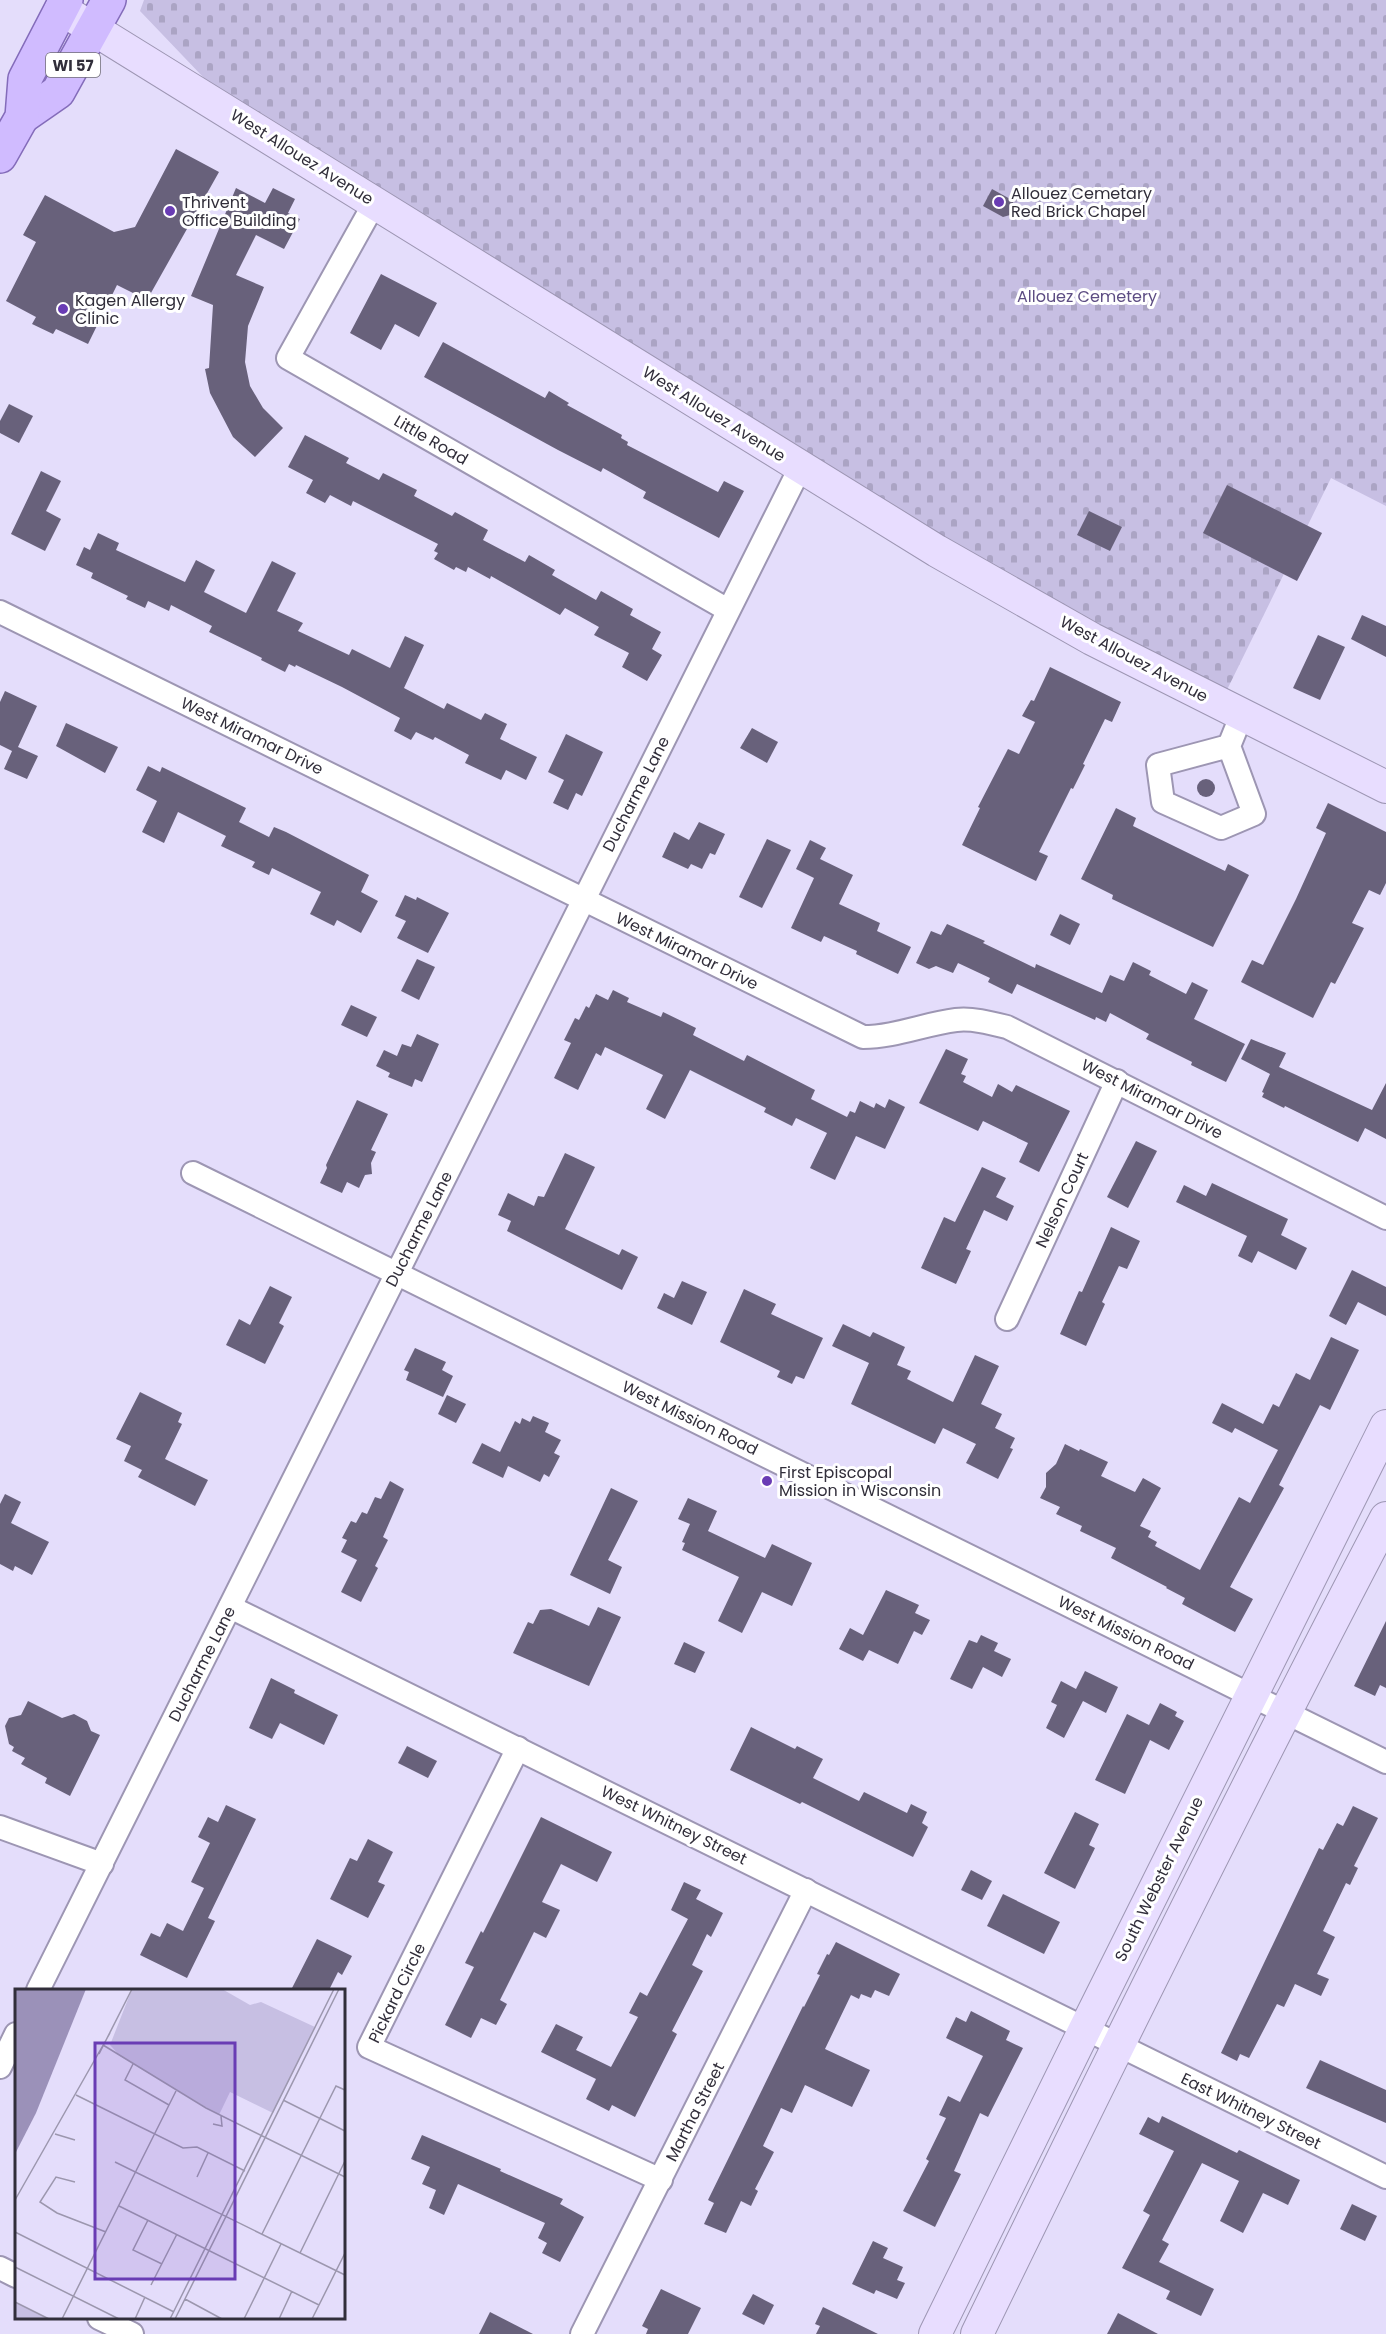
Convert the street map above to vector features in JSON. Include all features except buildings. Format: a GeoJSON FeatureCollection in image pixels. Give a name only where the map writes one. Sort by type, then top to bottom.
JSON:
{"type":"FeatureCollection","features":[{"type":"Feature","properties":{"kind":"main road","name":"WI 57"},"geometry":{"type":"LineString","coordinates":[[22,117],[58,92],[109,0]]}},
{"type":"Feature","properties":{"kind":"main road","name":"WI 57"},"geometry":{"type":"LineString","coordinates":[[0,156],[22,117],[25,79],[63,5]]}},
{"type":"Feature","properties":{"kind":"main road","name":"West Allouez Avenue"},"geometry":{"type":"LineString","coordinates":[[63,5],[93,29],[800,468],[938,551],[1082,633],[1386,786]]}},
{"type":"Feature","properties":{"kind":"main road","name":"South Webster Avenue"},"geometry":{"type":"LineString","coordinates":[[935,2334],[1084,2029],[1386,1426]]}},
{"type":"Feature","properties":{"kind":"main road"},"geometry":{"type":"LineString","coordinates":[[977,2334],[1117,2045],[1284,1712],[1386,1518]]}},
{"type":"Feature","properties":{"kind":"street","name":"Little Road"},"geometry":{"type":"LineString","coordinates":[[375,202],[288,358],[728,610]]}},
{"type":"Feature","properties":{"kind":"street","name":"Ducharme Lane"},"geometry":{"type":"LineString","coordinates":[[39,1989],[800,468]]}},
{"type":"Feature","properties":{"kind":"street","name":"West Miramar Drive"},"geometry":{"type":"LineString","coordinates":[[0,612],[863,1037],[880,1037],[957,1020],[987,1022],[1007,1027],[1386,1218]]}},
{"type":"Feature","properties":{"kind":"street"},"geometry":{"type":"LineString","coordinates":[[1229,746],[1242,714]]}},
{"type":"Feature","properties":{"kind":"street","name":"Nelson Court"},"geometry":{"type":"LineString","coordinates":[[1007,1319],[1117,1081]]}},
{"type":"Feature","properties":{"kind":"street","name":"West Mission Road"},"geometry":{"type":"LineString","coordinates":[[193,1173],[1386,1762]]}},
{"type":"Feature","properties":{"kind":"street","name":"West Whitney Street"},"geometry":{"type":"LineString","coordinates":[[230,1607],[1117,2045]]}},
{"type":"Feature","properties":{"kind":"street","name":"Pickard Circle"},"geometry":{"type":"LineString","coordinates":[[518,1748],[369,2047],[661,2180]]}},
{"type":"Feature","properties":{"kind":"street"},"geometry":{"type":"LineString","coordinates":[[0,1827],[102,1864]]}},
{"type":"Feature","properties":{"kind":"street","name":"Martha Street"},"geometry":{"type":"LineString","coordinates":[[582,2334],[806,1890]]}},
{"type":"Feature","properties":{"kind":"street"},"geometry":{"type":"LineString","coordinates":[[0,2067],[15,2036]]}},
{"type":"Feature","properties":{"kind":"street","name":"East Whitney Street"},"geometry":{"type":"LineString","coordinates":[[1117,2045],[1386,2177]]}},
{"type":"Feature","properties":{"kind":"street"},"geometry":{"type":"LineString","coordinates":[[0,2268],[15,2276]]}},
{"type":"Feature","properties":{"kind":"street"},"geometry":{"type":"LineString","coordinates":[[101,2319],[132,2334]]}},
{"type":"Feature","properties":{"kind":"green space","name":"Allouez Cemetery"},"geometry":{"type":"Polygon","coordinates":[[[144,0],[1386,0],[1386,506],[1331,478],[1220,704],[246,122],[140,11],[144,0]]]}},
{"type":"Feature","properties":{"kind":"place","name":"Allouez Cemetary Red Brick Chapel"},"geometry":{"type":"Point","coordinates":[999,202]}},
{"type":"Feature","properties":{"kind":"place","name":"Thrivent Office Building"},"geometry":{"type":"Point","coordinates":[170,211]}},
{"type":"Feature","properties":{"kind":"place","name":"Kagen Allergy Clinic"},"geometry":{"type":"Point","coordinates":[63,309]}},
{"type":"Feature","properties":{"kind":"place","name":"First Episcopal Mission in Wisconsin"},"geometry":{"type":"Point","coordinates":[767,1481]}}]}
